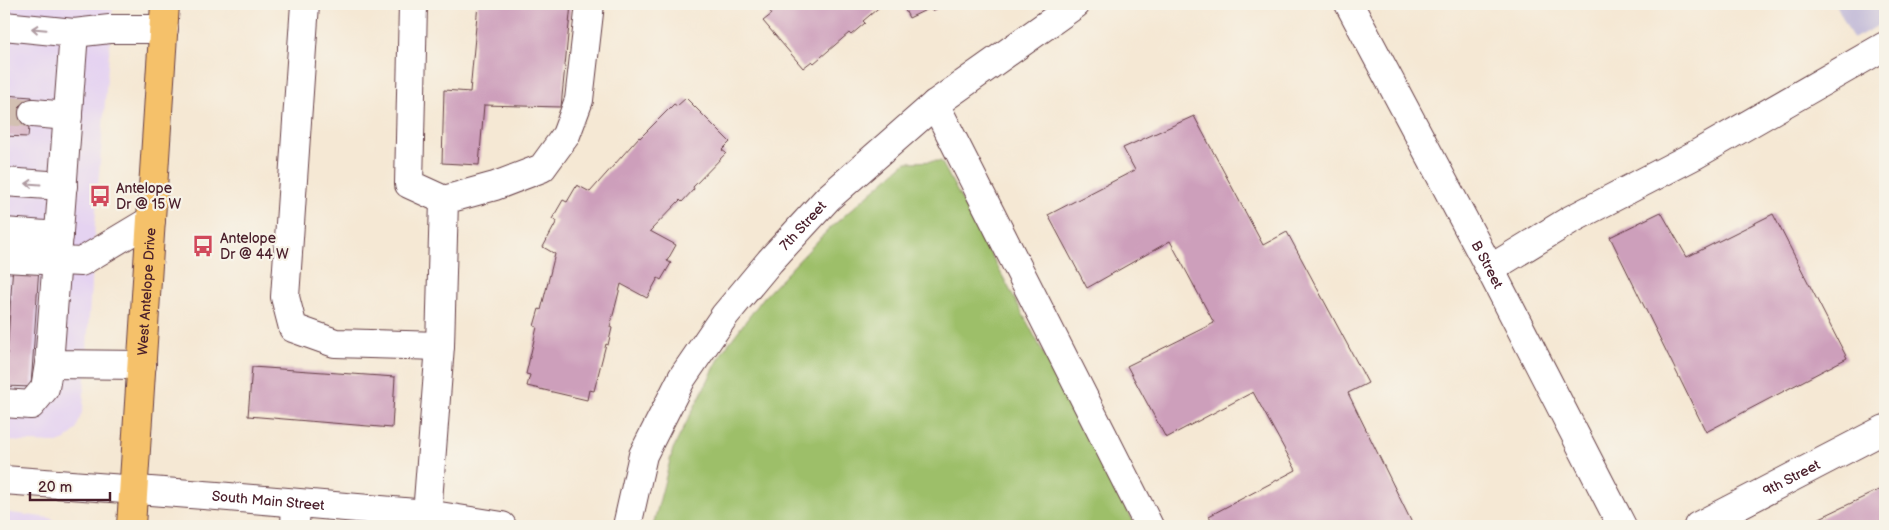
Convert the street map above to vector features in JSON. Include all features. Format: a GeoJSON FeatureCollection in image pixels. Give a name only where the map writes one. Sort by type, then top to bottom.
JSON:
{"type":"FeatureCollection","features":[{"type":"Feature","properties":{"kind":"main road","name":"West Antelope Drive"},"geometry":{"type":"LineString","coordinates":[[131,526],[164,16]]}},
{"type":"Feature","properties":{"kind":"street"},"geometry":{"type":"LineString","coordinates":[[305,4],[285,296],[293,328],[335,343],[440,346]]}},
{"type":"Feature","properties":{"kind":"street"},"geometry":{"type":"LineString","coordinates":[[413,4],[409,184],[444,200],[495,186],[542,168],[566,135],[579,100],[590,4]]}},
{"type":"Feature","properties":{"kind":"street","name":"7th Street"},"geometry":{"type":"LineString","coordinates":[[627,526],[643,455],[682,378],[725,315],[770,261],[828,198],[935,104],[1076,4]]}},
{"type":"Feature","properties":{"kind":"street","name":"B Street"},"geometry":{"type":"LineString","coordinates":[[1349,4],[1490,269],[1622,526]]}},
{"type":"Feature","properties":{"kind":"street"},"geometry":{"type":"LineString","coordinates":[[4,26],[74,33],[110,29],[164,16]]}},
{"type":"Feature","properties":{"kind":"street"},"geometry":{"type":"LineString","coordinates":[[4,403],[31,405],[45,388],[49,364],[74,33]]}},
{"type":"Feature","properties":{"kind":"street"},"geometry":{"type":"LineString","coordinates":[[1490,269],[1570,220],[1695,155],[1885,46]]}},
{"type":"Feature","properties":{"kind":"street"},"geometry":{"type":"LineString","coordinates":[[935,104],[1149,526]]}},
{"type":"Feature","properties":{"kind":"street"},"geometry":{"type":"LineString","coordinates":[[33,113],[68,116]]}},
{"type":"Feature","properties":{"kind":"street"},"geometry":{"type":"LineString","coordinates":[[4,182],[63,186]]}},
{"type":"Feature","properties":{"kind":"street"},"geometry":{"type":"LineString","coordinates":[[436,519],[444,200]]}},
{"type":"Feature","properties":{"kind":"street"},"geometry":{"type":"LineString","coordinates":[[4,232],[58,248],[81,262],[151,220]]}},
{"type":"Feature","properties":{"kind":"street"},"geometry":{"type":"LineString","coordinates":[[4,258],[58,248]]}},
{"type":"Feature","properties":{"kind":"street"},"geometry":{"type":"LineString","coordinates":[[49,364],[142,366]]}},
{"type":"Feature","properties":{"kind":"street","name":"9th Street"},"geometry":{"type":"LineString","coordinates":[[1698,526],[1885,429]]}},
{"type":"Feature","properties":{"kind":"street","name":"South Main Street"},"geometry":{"type":"LineString","coordinates":[[4,480],[134,490],[295,514],[436,519],[502,526]]}},
{"type":"Feature","properties":{"kind":"shaded area"},"geometry":{"type":"Polygon","coordinates":[[[4,4],[113,5],[95,223],[83,409],[76,430],[65,440],[57,443],[4,441],[4,4]]]}},
{"type":"Feature","properties":{"kind":"shaded area"},"geometry":{"type":"Polygon","coordinates":[[[1836,4],[1885,4],[1885,22],[1853,39],[1836,4]]]}},
{"type":"Feature","properties":{"kind":"shaded area"},"geometry":{"type":"Polygon","coordinates":[[[4,512],[50,518],[65,526],[4,526],[4,512]]]}},
{"type":"Feature","properties":{"kind":"green space"},"geometry":{"type":"Polygon","coordinates":[[[941,161],[1136,526],[653,526],[673,449],[723,351],[764,297],[829,229],[906,162],[941,161]]]}},
{"type":"Feature","properties":{"kind":"building"},"geometry":{"type":"Polygon","coordinates":[[[478,4],[571,4],[561,107],[484,105],[479,165],[442,163],[444,90],[470,92],[478,4]]]}},
{"type":"Feature","properties":{"kind":"building"},"geometry":{"type":"Polygon","coordinates":[[[775,4],[883,4],[863,21],[865,23],[851,35],[849,33],[814,63],[812,61],[803,68],[763,21],[772,14],[769,10],[775,4]]]}},
{"type":"Feature","properties":{"kind":"building"},"geometry":{"type":"Polygon","coordinates":[[[902,4],[946,4],[932,11],[930,8],[909,18],[902,4]]]}},
{"type":"Feature","properties":{"kind":"building"},"geometry":{"type":"Polygon","coordinates":[[[4,95],[32,97],[28,137],[4,136],[4,95]]]}},
{"type":"Feature","properties":{"kind":"building"},"geometry":{"type":"Polygon","coordinates":[[[686,98],[730,142],[722,150],[726,153],[693,187],[694,189],[682,202],[680,200],[650,231],[676,245],[667,261],[671,263],[661,280],[658,278],[647,298],[621,284],[610,327],[612,328],[608,345],[606,344],[594,391],[589,390],[587,400],[527,386],[530,375],[526,374],[537,327],[534,326],[539,309],[541,310],[555,254],[543,247],[557,221],[552,219],[563,200],[567,202],[577,185],[590,192],[639,137],[674,104],[677,106],[686,98]]]}},
{"type":"Feature","properties":{"kind":"building"},"geometry":{"type":"Polygon","coordinates":[[[1194,116],[1263,245],[1287,232],[1368,383],[1348,393],[1413,525],[1215,526],[1209,516],[1296,470],[1253,392],[1166,438],[1127,366],[1214,323],[1170,241],[1087,288],[1048,215],[1135,170],[1123,148],[1194,116]]]}},
{"type":"Feature","properties":{"kind":"building"},"geometry":{"type":"Polygon","coordinates":[[[1661,212],[1687,257],[1773,214],[1847,358],[1706,432],[1610,237],[1661,212]]]}},
{"type":"Feature","properties":{"kind":"building"},"geometry":{"type":"Polygon","coordinates":[[[13,264],[39,266],[31,387],[5,386],[13,264]]]}},
{"type":"Feature","properties":{"kind":"building"},"geometry":{"type":"Polygon","coordinates":[[[252,367],[395,377],[392,428],[248,416],[252,367]]]}},
{"type":"Feature","properties":{"kind":"building"},"geometry":{"type":"Polygon","coordinates":[[[1885,487],[1885,526],[1803,526],[1885,487]]]}},
{"type":"Feature","properties":{"kind":"tunnel"},"geometry":{"type":"LineString","coordinates":[[4,111],[33,113]]}},
{"type":"Feature","properties":{"kind":"place","name":"Antelope Dr @ 15 W"},"geometry":{"type":"Point","coordinates":[100,196]}},
{"type":"Feature","properties":{"kind":"place","name":"Antelope Dr @ 44 W"},"geometry":{"type":"Point","coordinates":[203,246]}}]}
